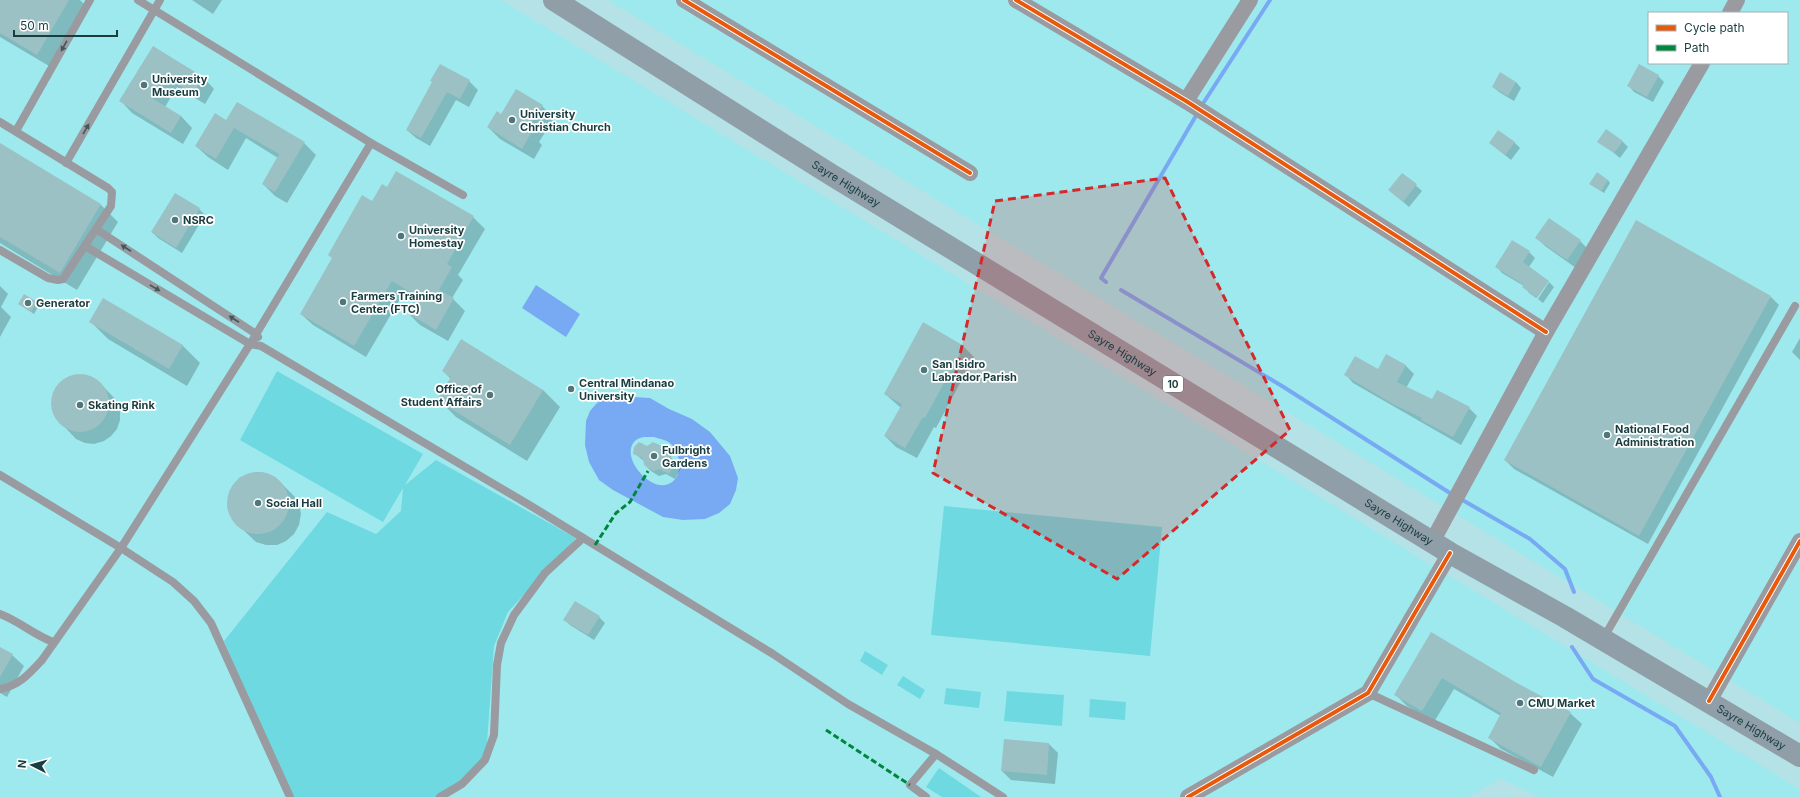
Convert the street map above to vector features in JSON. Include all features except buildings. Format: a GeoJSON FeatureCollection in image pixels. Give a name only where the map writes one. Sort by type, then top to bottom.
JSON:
{"type":"FeatureCollection","features":[{"type":"Feature","properties":{"kind":"highway","name":"Sayre Highway"},"geometry":{"type":"LineString","coordinates":[[554,0],[830,174],[1441,547],[1603,639],[1800,756]]}},
{"type":"Feature","properties":{"kind":"street"},"geometry":{"type":"LineString","coordinates":[[684,0],[702,5],[970,173]]}},
{"type":"Feature","properties":{"kind":"street"},"geometry":{"type":"LineString","coordinates":[[1016,0],[1186,101],[1546,332]]}},
{"type":"Feature","properties":{"kind":"street"},"geometry":{"type":"LineString","coordinates":[[1186,101],[1250,0]]}},
{"type":"Feature","properties":{"kind":"street"},"geometry":{"type":"LineString","coordinates":[[1731,12],[1737,0]]}},
{"type":"Feature","properties":{"kind":"street"},"geometry":{"type":"LineString","coordinates":[[1188,797],[1368,694],[1546,332],[1701,64]]}},
{"type":"Feature","properties":{"kind":"street"},"geometry":{"type":"LineString","coordinates":[[1709,701],[1800,541]]}},
{"type":"Feature","properties":{"kind":"lane"},"geometry":{"type":"LineString","coordinates":[[16,131],[90,0]]}},
{"type":"Feature","properties":{"kind":"lane"},"geometry":{"type":"LineString","coordinates":[[138,0],[371,143],[463,195]]}},
{"type":"Feature","properties":{"kind":"lane"},"geometry":{"type":"LineString","coordinates":[[66,163],[160,0]]}},
{"type":"Feature","properties":{"kind":"lane"},"geometry":{"type":"LineString","coordinates":[[0,122],[108,188],[112,192],[111,206],[63,279],[58,280],[48,278],[0,250]]}},
{"type":"Feature","properties":{"kind":"lane"},"geometry":{"type":"LineString","coordinates":[[0,689],[17,683],[30,674],[42,660],[53,642],[121,548],[250,344],[371,143]]}},
{"type":"Feature","properties":{"kind":"lane"},"geometry":{"type":"LineString","coordinates":[[96,228],[256,334],[261,346]]}},
{"type":"Feature","properties":{"kind":"lane"},"geometry":{"type":"LineString","coordinates":[[85,246],[250,344],[261,346],[403,429],[773,654],[848,704],[936,754],[1004,797]]}},
{"type":"Feature","properties":{"kind":"lane"},"geometry":{"type":"LineString","coordinates":[[1603,639],[1795,306]]}},
{"type":"Feature","properties":{"kind":"lane"},"geometry":{"type":"LineString","coordinates":[[0,475],[121,548],[173,582],[194,601],[211,623],[290,797]]}},
{"type":"Feature","properties":{"kind":"lane"},"geometry":{"type":"LineString","coordinates":[[440,797],[462,784],[485,760],[494,735],[497,665],[501,643],[514,615],[544,573],[583,538]]}},
{"type":"Feature","properties":{"kind":"lane"},"geometry":{"type":"LineString","coordinates":[[0,614],[12,618],[40,636],[53,642]]}},
{"type":"Feature","properties":{"kind":"lane"},"geometry":{"type":"LineString","coordinates":[[1368,694],[1534,770]]}},
{"type":"Feature","properties":{"kind":"lane"},"geometry":{"type":"LineString","coordinates":[[926,797],[910,785],[936,754]]}},
{"type":"Feature","properties":{"kind":"highlighted area"},"geometry":{"type":"Polygon","coordinates":[[[1165,178],[1290,430],[1117,579],[933,473],[995,201],[1165,178]]]}},
{"type":"Feature","properties":{"kind":"shaded area","name":"Central Mindanao University"},"geometry":{"type":"Polygon","coordinates":[[[0,0],[501,0],[1800,789],[1800,797],[1540,797],[1501,779],[1467,797],[0,797],[0,0]]]}},
{"type":"Feature","properties":{"kind":"shaded area"},"geometry":{"type":"Polygon","coordinates":[[[608,0],[1800,0],[1800,723],[608,0]]]}},
{"type":"Feature","properties":{"kind":"shaded area"},"geometry":{"type":"Polygon","coordinates":[[[536,285],[580,314],[566,337],[522,308],[536,285]]]}},
{"type":"Feature","properties":{"kind":"shaded area"},"geometry":{"type":"Polygon","coordinates":[[[277,371],[423,454],[405,485],[436,460],[576,538],[508,612],[494,646],[486,757],[462,784],[440,797],[290,797],[224,641],[327,512],[376,534],[401,511],[403,488],[383,522],[240,440],[277,371]]]}},
{"type":"Feature","properties":{"kind":"shaded area"},"geometry":{"type":"Polygon","coordinates":[[[617,396],[650,398],[669,409],[692,419],[710,432],[730,456],[738,478],[736,490],[730,504],[719,513],[705,519],[683,520],[663,517],[613,490],[599,480],[589,462],[585,445],[586,421],[590,411],[601,400],[617,396]],[[645,437],[636,440],[632,446],[631,453],[637,469],[643,476],[658,485],[665,485],[676,479],[679,461],[675,449],[671,444],[654,437],[645,437]]]}},
{"type":"Feature","properties":{"kind":"shaded area"},"geometry":{"type":"Polygon","coordinates":[[[944,506],[1162,527],[1150,656],[931,635],[944,506]]]}},
{"type":"Feature","properties":{"kind":"shaded area"},"geometry":{"type":"Polygon","coordinates":[[[865,651],[888,665],[882,675],[860,661],[865,651]]]}},
{"type":"Feature","properties":{"kind":"shaded area"},"geometry":{"type":"Polygon","coordinates":[[[903,676],[925,690],[920,699],[897,685],[903,676]]]}},
{"type":"Feature","properties":{"kind":"shaded area"},"geometry":{"type":"Polygon","coordinates":[[[946,688],[981,692],[979,708],[944,704],[946,688]]]}},
{"type":"Feature","properties":{"kind":"shaded area"},"geometry":{"type":"Polygon","coordinates":[[[1007,691],[1064,695],[1062,726],[1004,721],[1007,691]]]}},
{"type":"Feature","properties":{"kind":"shaded area"},"geometry":{"type":"Polygon","coordinates":[[[1090,699],[1126,702],[1125,720],[1089,717],[1090,699]]]}},
{"type":"Feature","properties":{"kind":"shaded area"},"geometry":{"type":"Polygon","coordinates":[[[939,768],[981,797],[942,797],[926,787],[939,768]]]}},
{"type":"Feature","properties":{"kind":"waterway"},"geometry":{"type":"LineString","coordinates":[[1204,102],[1270,0]]}},
{"type":"Feature","properties":{"kind":"waterway"},"geometry":{"type":"LineString","coordinates":[[1106,282],[1101,278],[1197,114]]}},
{"type":"Feature","properties":{"kind":"waterway"},"geometry":{"type":"LineString","coordinates":[[1121,290],[1282,386],[1453,495]]}},
{"type":"Feature","properties":{"kind":"waterway"},"geometry":{"type":"LineString","coordinates":[[1459,498],[1530,539],[1565,569],[1574,592]]}},
{"type":"Feature","properties":{"kind":"waterway"},"geometry":{"type":"LineString","coordinates":[[1572,647],[1593,679],[1675,726],[1711,777],[1720,797]]}},
{"type":"Feature","properties":{"kind":"marked path"},"geometry":{"type":"LineString","coordinates":[[595,545],[616,513],[630,502],[648,471]]}},
{"type":"Feature","properties":{"kind":"marked path"},"geometry":{"type":"LineString","coordinates":[[826,730],[910,785]]}},
{"type":"Feature","properties":{"kind":"cycle path"},"geometry":{"type":"LineString","coordinates":[[684,0],[970,173]]}},
{"type":"Feature","properties":{"kind":"cycle path"},"geometry":{"type":"LineString","coordinates":[[1016,0],[1186,101],[1546,332]]}},
{"type":"Feature","properties":{"kind":"cycle path"},"geometry":{"type":"LineString","coordinates":[[1709,701],[1800,541]]}},
{"type":"Feature","properties":{"kind":"cycle path"},"geometry":{"type":"LineString","coordinates":[[1188,797],[1368,693],[1450,553]]}},
{"type":"Feature","properties":{"kind":"place","name":"University Museum"},"geometry":{"type":"Point","coordinates":[144,85]}},
{"type":"Feature","properties":{"kind":"place","name":"University Christian Church"},"geometry":{"type":"Point","coordinates":[512,120]}},
{"type":"Feature","properties":{"kind":"place","name":"NSRC"},"geometry":{"type":"Point","coordinates":[175,220]}},
{"type":"Feature","properties":{"kind":"place","name":"University Homestay"},"geometry":{"type":"Point","coordinates":[401,236]}},
{"type":"Feature","properties":{"kind":"place","name":"Farmers Training Center (FTC)"},"geometry":{"type":"Point","coordinates":[343,302]}},
{"type":"Feature","properties":{"kind":"place","name":"Generator"},"geometry":{"type":"Point","coordinates":[28,303]}},
{"type":"Feature","properties":{"kind":"place","name":"San Isidro Labrador Parish"},"geometry":{"type":"Point","coordinates":[924,370]}},
{"type":"Feature","properties":{"kind":"place","name":"Central Mindanao University"},"geometry":{"type":"Point","coordinates":[571,389]}},
{"type":"Feature","properties":{"kind":"place","name":"Office of Student Affairs"},"geometry":{"type":"Point","coordinates":[490,395]}},
{"type":"Feature","properties":{"kind":"place","name":"Skating Rink"},"geometry":{"type":"Point","coordinates":[80,405]}},
{"type":"Feature","properties":{"kind":"place","name":"National Food Administration"},"geometry":{"type":"Point","coordinates":[1607,435]}},
{"type":"Feature","properties":{"kind":"place","name":"Fulbright Gardens"},"geometry":{"type":"Point","coordinates":[654,456]}},
{"type":"Feature","properties":{"kind":"place","name":"Social Hall"},"geometry":{"type":"Point","coordinates":[258,503]}},
{"type":"Feature","properties":{"kind":"place","name":"CMU Market"},"geometry":{"type":"Point","coordinates":[1520,703]}}]}
